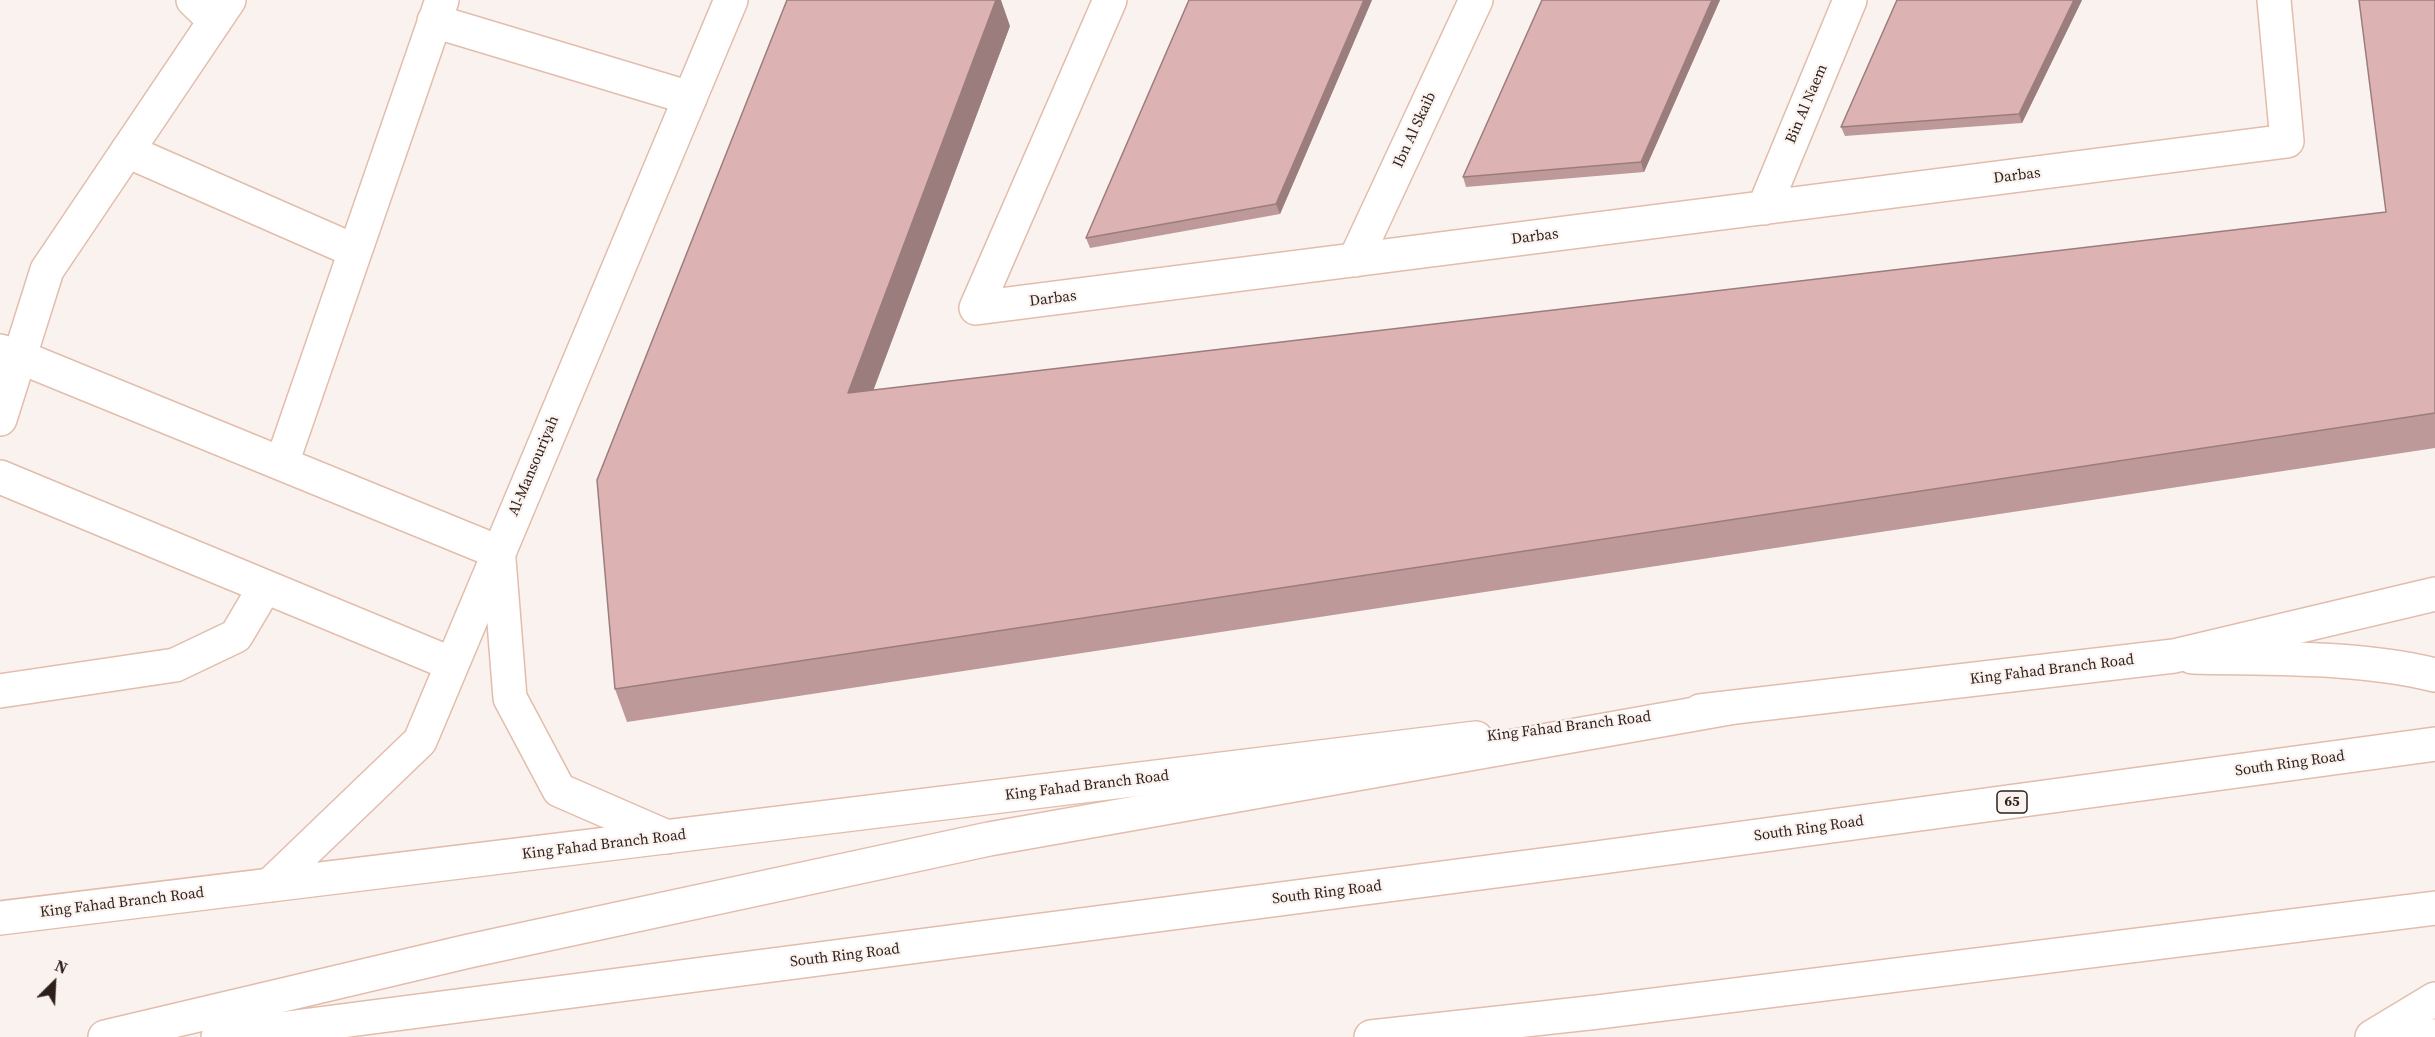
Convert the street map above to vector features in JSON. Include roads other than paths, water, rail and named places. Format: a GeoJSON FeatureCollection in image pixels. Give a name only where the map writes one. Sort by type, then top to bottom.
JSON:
{"type":"FeatureCollection","features":[{"type":"Feature","properties":{"kind":"main road","name":"Al-Mansouriyah"},"geometry":{"type":"LineString","coordinates":[[270,885],[420,741],[732,0]]}},
{"type":"Feature","properties":{"kind":"main road","name":"Darbas"},"geometry":{"type":"LineString","coordinates":[[1110,0],[976,308],[2287,141],[2274,0]]}},
{"type":"Feature","properties":{"kind":"main road","name":"Ibn Al Skaib"},"geometry":{"type":"LineString","coordinates":[[1355,260],[1476,0]]}},
{"type":"Feature","properties":{"kind":"main road","name":"Bin Al Naem"},"geometry":{"type":"LineString","coordinates":[[1764,208],[1850,0]]}},
{"type":"Feature","properties":{"kind":"main road"},"geometry":{"type":"LineString","coordinates":[[0,419],[10,354],[47,270],[127,152],[212,7]]}},
{"type":"Feature","properties":{"kind":"main road"},"geometry":{"type":"LineString","coordinates":[[282,464],[438,10],[690,98]]}},
{"type":"Feature","properties":{"kind":"main road"},"geometry":{"type":"LineString","coordinates":[[127,152],[355,251]]}},
{"type":"Feature","properties":{"kind":"main road"},"geometry":{"type":"LineString","coordinates":[[10,354],[498,552],[510,698],[559,790],[667,837]]}},
{"type":"Feature","properties":{"kind":"main road"},"geometry":{"type":"LineString","coordinates":[[0,477],[452,664]]}},
{"type":"Feature","properties":{"kind":"main road"},"geometry":{"type":"LineString","coordinates":[[0,691],[175,665],[236,636],[266,587]]}},
{"type":"Feature","properties":{"kind":"main road"},"geometry":{"type":"LineString","coordinates":[[2174,656],[2435,594]]}},
{"type":"Feature","properties":{"kind":"main road"},"geometry":{"type":"LineString","coordinates":[[2328,620],[2435,615]]}},
{"type":"Feature","properties":{"kind":"main road"},"geometry":{"type":"LineString","coordinates":[[2174,656],[2320,661],[2402,667],[2435,675]]}},
{"type":"Feature","properties":{"kind":"main road","name":"King Fahad Branch Road"},"geometry":{"type":"LineString","coordinates":[[0,918],[2174,656]]}},
{"type":"Feature","properties":{"kind":"main road"},"geometry":{"type":"LineString","coordinates":[[105,1037],[469,951],[989,839],[1729,708]]}},
{"type":"Feature","properties":{"kind":"main road","name":"South Ring Road"},"geometry":{"type":"LineString","coordinates":[[218,1037],[1588,859],[2435,744]]}},
{"type":"Feature","properties":{"kind":"main road"},"geometry":{"type":"LineString","coordinates":[[1371,1037],[1598,1012],[2435,908]]}},
{"type":"Feature","properties":{"kind":"main road"},"geometry":{"type":"LineString","coordinates":[[2372,1037],[2435,999]]}},
{"type":"Feature","properties":{"kind":"main road"},"geometry":{"type":"LineString","coordinates":[[2417,1037],[2435,1036]]}}]}
